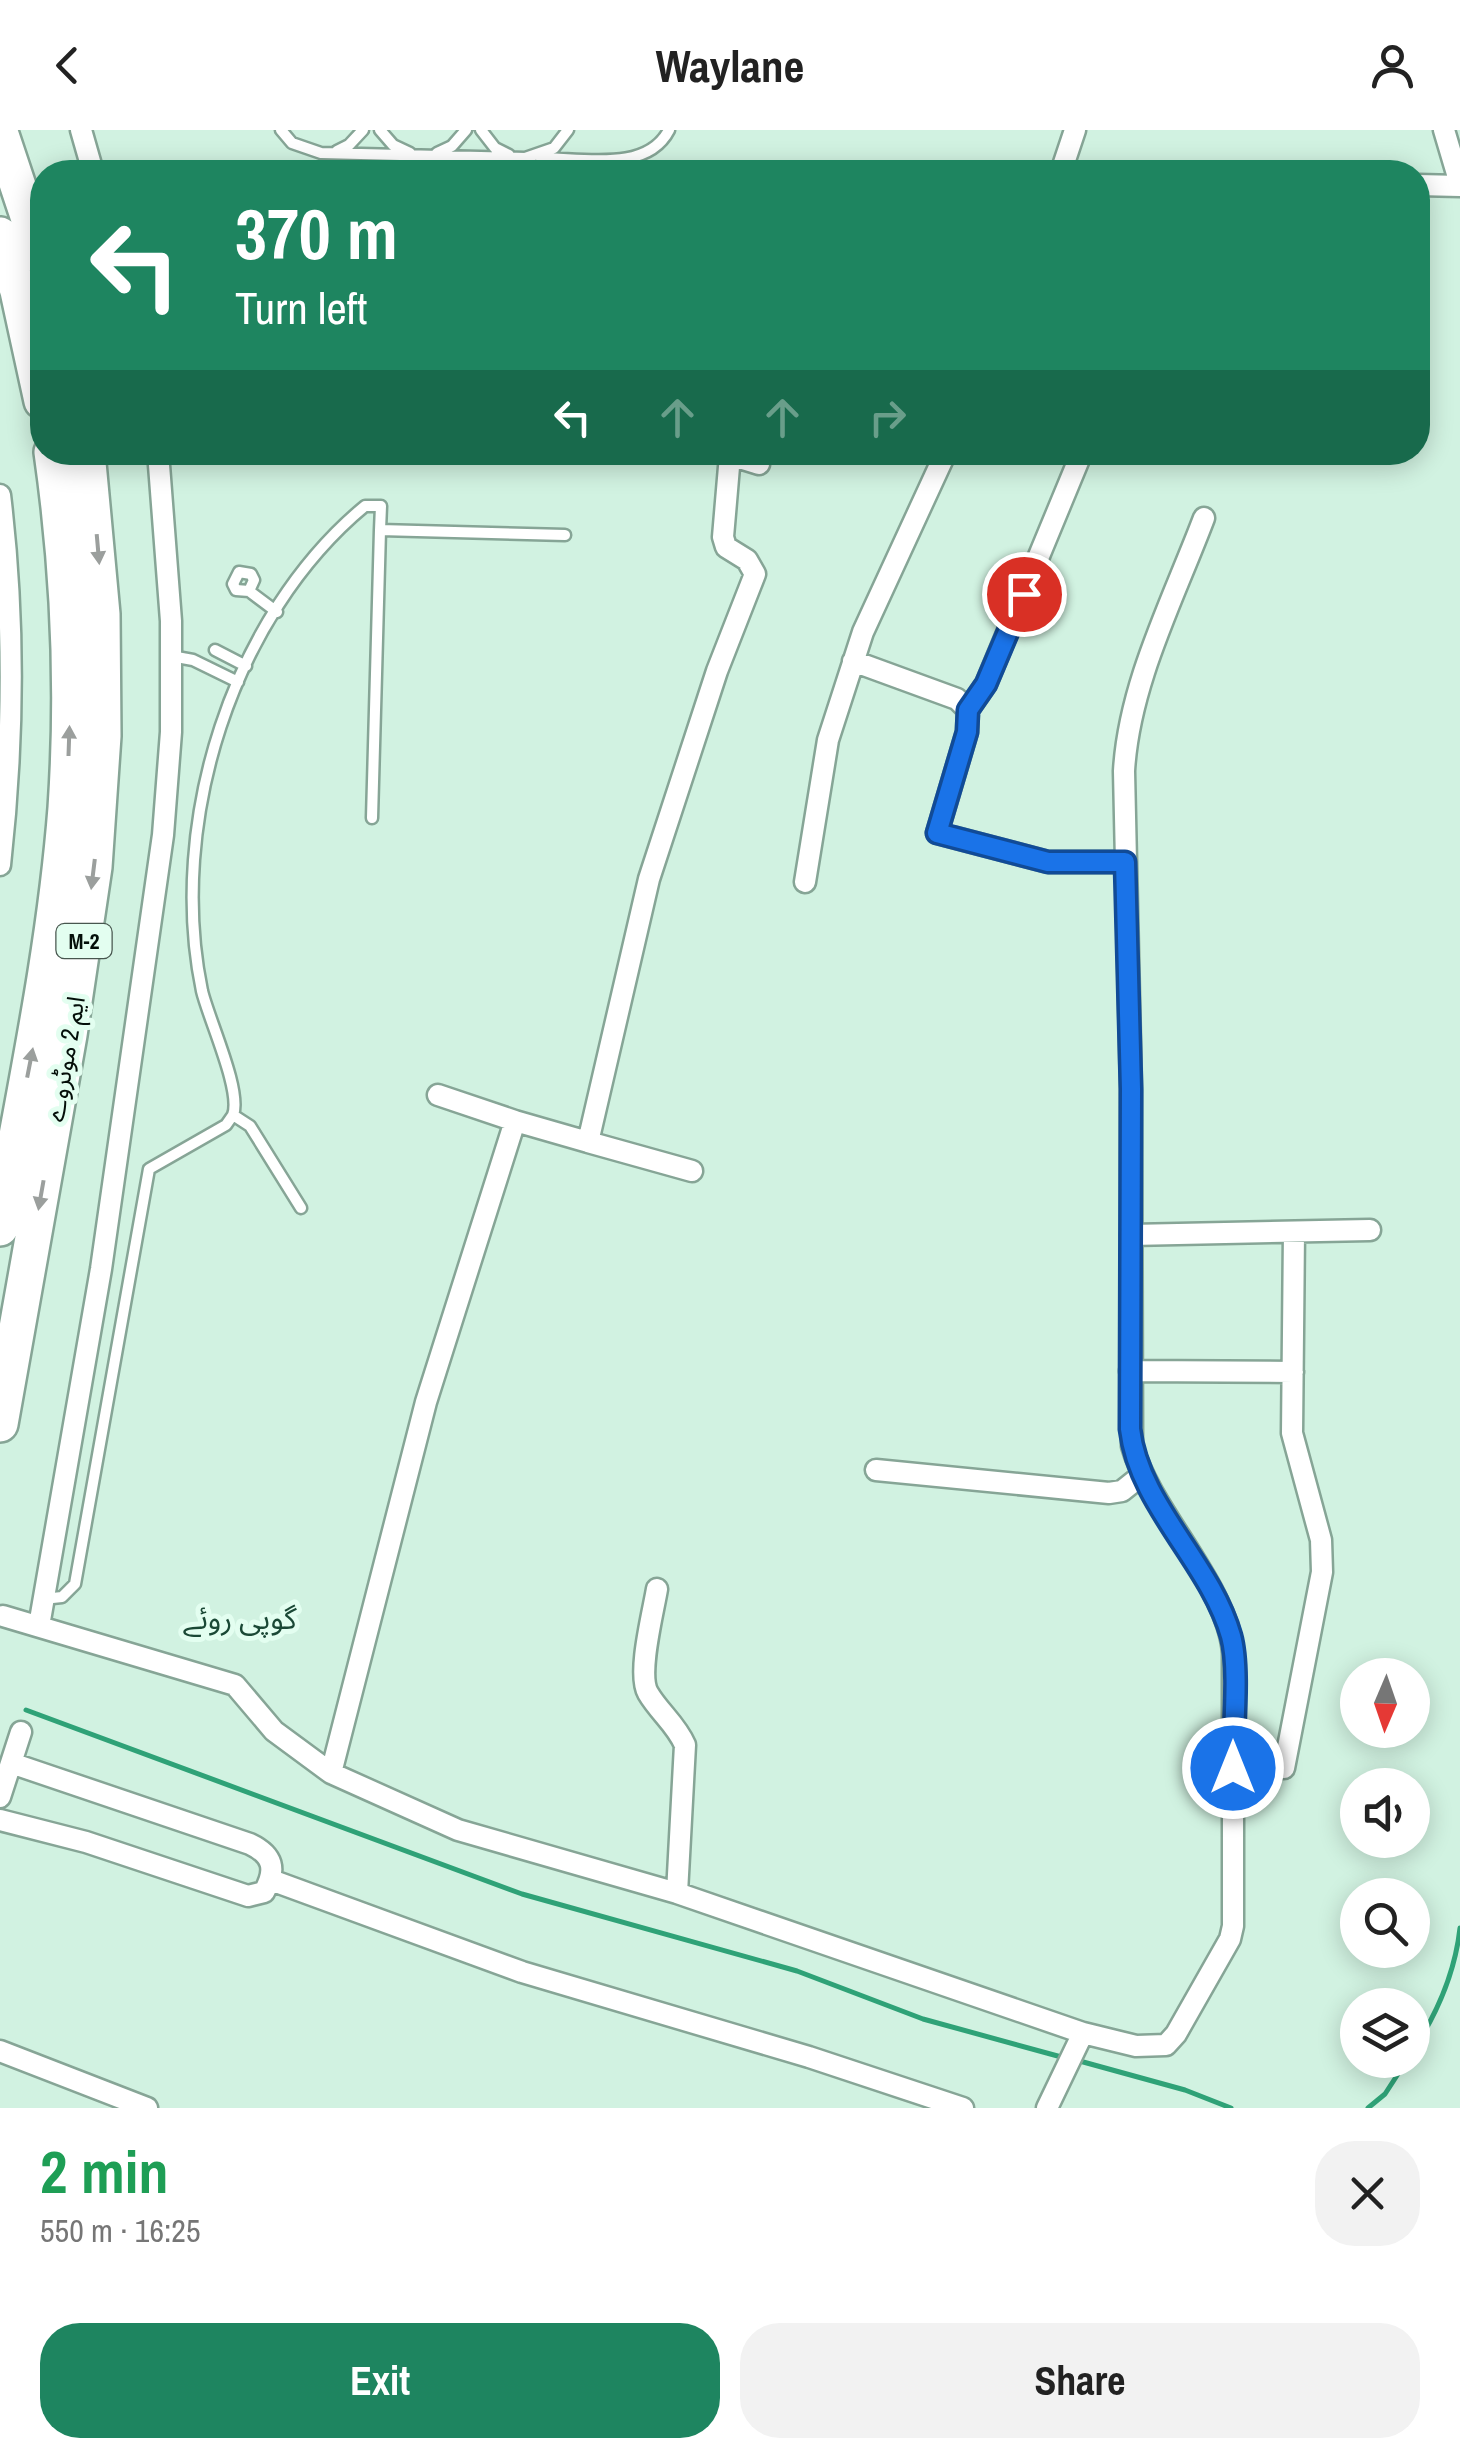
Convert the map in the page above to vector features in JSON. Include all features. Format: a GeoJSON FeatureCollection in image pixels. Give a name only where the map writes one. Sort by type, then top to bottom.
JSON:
{"type":"FeatureCollection","features":[{"type":"Feature","properties":{"kind":"highway"},"geometry":{"type":"LineString","coordinates":[[0,132],[30,222]]}},
{"type":"Feature","properties":{"kind":"highway"},"geometry":{"type":"LineString","coordinates":[[0,236],[30,346]]}},
{"type":"Feature","properties":{"kind":"highway","name":"ایم 2 موٹروے"},"geometry":{"type":"LineString","coordinates":[[0,1228],[46,972],[66,808],[69,615],[53,465]]}},
{"type":"Feature","properties":{"kind":"highway","name":"ایم 2 موٹروے"},"geometry":{"type":"LineString","coordinates":[[0,1424],[70,1035],[94,867],[102,736],[102,614],[88,465]]}},
{"type":"Feature","properties":{"kind":"street"},"geometry":{"type":"LineString","coordinates":[[80,130],[89,160]]}},
{"type":"Feature","properties":{"kind":"street"},"geometry":{"type":"LineString","coordinates":[[1065,160],[1075,130]]}},
{"type":"Feature","properties":{"kind":"street"},"geometry":{"type":"LineString","coordinates":[[1430,185],[1460,185],[1444,130]]}},
{"type":"Feature","properties":{"kind":"street"},"geometry":{"type":"LineString","coordinates":[[38,1626],[101,1269],[155,908],[171,732],[172,656],[159,465]]}},
{"type":"Feature","properties":{"kind":"street"},"geometry":{"type":"LineString","coordinates":[[588,1142],[648,879],[718,671],[753,585],[752,567],[726,547],[723,537],[729,465]]}},
{"type":"Feature","properties":{"kind":"street"},"geometry":{"type":"LineString","coordinates":[[805,882],[828,740],[863,632],[940,465]]}},
{"type":"Feature","properties":{"kind":"street"},"geometry":{"type":"LineString","coordinates":[[1077,465],[986,684],[968,710],[967,732],[937,833],[1048,862],[1125,862]]}},
{"type":"Feature","properties":{"kind":"street"},"geometry":{"type":"LineString","coordinates":[[0,495],[13,699],[0,864]]}},
{"type":"Feature","properties":{"kind":"street"},"geometry":{"type":"LineString","coordinates":[[4,1616],[235,1685],[274,1731],[331,1773],[458,1830],[550,1860],[677,1892],[1076,2046],[1159,2048],[1176,2034],[1230,1940],[1234,1926],[1232,1639],[1192,1556],[1142,1475],[1130,1429],[1124,771],[1129,718],[1204,518]]}},
{"type":"Feature","properties":{"kind":"street"},"geometry":{"type":"LineString","coordinates":[[854,661],[957,700],[968,710]]}},
{"type":"Feature","properties":{"kind":"street"},"geometry":{"type":"LineString","coordinates":[[438,1095],[692,1172]]}},
{"type":"Feature","properties":{"kind":"street"},"geometry":{"type":"LineString","coordinates":[[331,1773],[426,1402],[515,1121]]}},
{"type":"Feature","properties":{"kind":"street"},"geometry":{"type":"LineString","coordinates":[[1131,1236],[1370,1230]]}},
{"type":"Feature","properties":{"kind":"street"},"geometry":{"type":"LineString","coordinates":[[1233,1768],[1284,1768],[1320,1590],[1321,1540],[1292,1432],[1294,1232]]}},
{"type":"Feature","properties":{"kind":"street"},"geometry":{"type":"LineString","coordinates":[[1130,1371],[1293,1372]]}},
{"type":"Feature","properties":{"kind":"street"},"geometry":{"type":"LineString","coordinates":[[876,1470],[1109,1493],[1122,1491],[1142,1475]]}},
{"type":"Feature","properties":{"kind":"street"},"geometry":{"type":"LineString","coordinates":[[657,1589],[643,1678],[650,1695],[674,1724],[685,1745],[677,1892]]}},
{"type":"Feature","properties":{"kind":"street"},"geometry":{"type":"LineString","coordinates":[[0,1798],[21,1732]]}},
{"type":"Feature","properties":{"kind":"street"},"geometry":{"type":"LineString","coordinates":[[0,1820],[86,1842],[248,1896],[264,1892],[271,1880],[272,1863],[266,1852],[250,1844],[11,1763]]}},
{"type":"Feature","properties":{"kind":"street"},"geometry":{"type":"LineString","coordinates":[[271,1880],[522,1972],[808,2056],[964,2108]]}},
{"type":"Feature","properties":{"kind":"street"},"geometry":{"type":"LineString","coordinates":[[1047,2108],[1076,2046]]}},
{"type":"Feature","properties":{"kind":"street"},"geometry":{"type":"LineString","coordinates":[[0,2051],[147,2108]]}},
{"type":"Feature","properties":{"kind":"lane"},"geometry":{"type":"LineString","coordinates":[[280,130],[292,143],[321,154],[526,158],[642,156],[663,142],[669,130]]}},
{"type":"Feature","properties":{"kind":"lane"},"geometry":{"type":"LineString","coordinates":[[321,154],[349,145],[362,130]]}},
{"type":"Feature","properties":{"kind":"lane"},"geometry":{"type":"LineString","coordinates":[[380,130],[393,145],[424,155],[452,146],[466,130]]}},
{"type":"Feature","properties":{"kind":"lane"},"geometry":{"type":"LineString","coordinates":[[481,130],[496,148],[526,158],[554,148],[568,130]]}},
{"type":"Feature","properties":{"kind":"lane"},"geometry":{"type":"LineString","coordinates":[[43,1599],[62,1597],[75,1584],[149,1169],[226,1125],[233,1115],[235,1098],[202,990],[193,892],[206,772],[214,740],[246,666],[320,546],[365,506],[381,506],[372,818]]}},
{"type":"Feature","properties":{"kind":"lane"},"geometry":{"type":"LineString","coordinates":[[380,530],[565,536]]}},
{"type":"Feature","properties":{"kind":"lane"},"geometry":{"type":"LineString","coordinates":[[249,592],[277,612]]}},
{"type":"Feature","properties":{"kind":"lane"},"geometry":{"type":"LineString","coordinates":[[214,650],[246,666]]}},
{"type":"Feature","properties":{"kind":"lane"},"geometry":{"type":"LineString","coordinates":[[172,656],[194,660],[238,682]]}},
{"type":"Feature","properties":{"kind":"lane"},"geometry":{"type":"LineString","coordinates":[[233,1115],[250,1126],[301,1208]]}},
{"type":"Feature","properties":{"kind":"waterway"},"geometry":{"type":"LineString","coordinates":[[26,1710],[522,1894],[797,1971],[923,2019],[1065,2058]]}},
{"type":"Feature","properties":{"kind":"waterway"},"geometry":{"type":"LineString","coordinates":[[1430,2021],[1444,1993],[1460,1928]]}},
{"type":"Feature","properties":{"kind":"waterway"},"geometry":{"type":"LineString","coordinates":[[1076,2060],[1185,2090],[1231,2108]]}},
{"type":"Feature","properties":{"kind":"waterway"},"geometry":{"type":"LineString","coordinates":[[1368,2108],[1385,2094],[1395,2078]]}},
{"type":"Feature","properties":{"kind":"district","name":"گوپی روئے"},"geometry":{"type":"Point","coordinates":[240,1618]}},
{"type":"Feature","properties":{"kind":"route"},"geometry":{"type":"LineString","coordinates":[[1024,594],[986,684],[968,710],[967,732],[937,833],[1048,862],[1125,862],[1131,1089],[1132,1446],[1142,1475],[1192,1556],[1232,1639],[1233,1768]]}}]}
